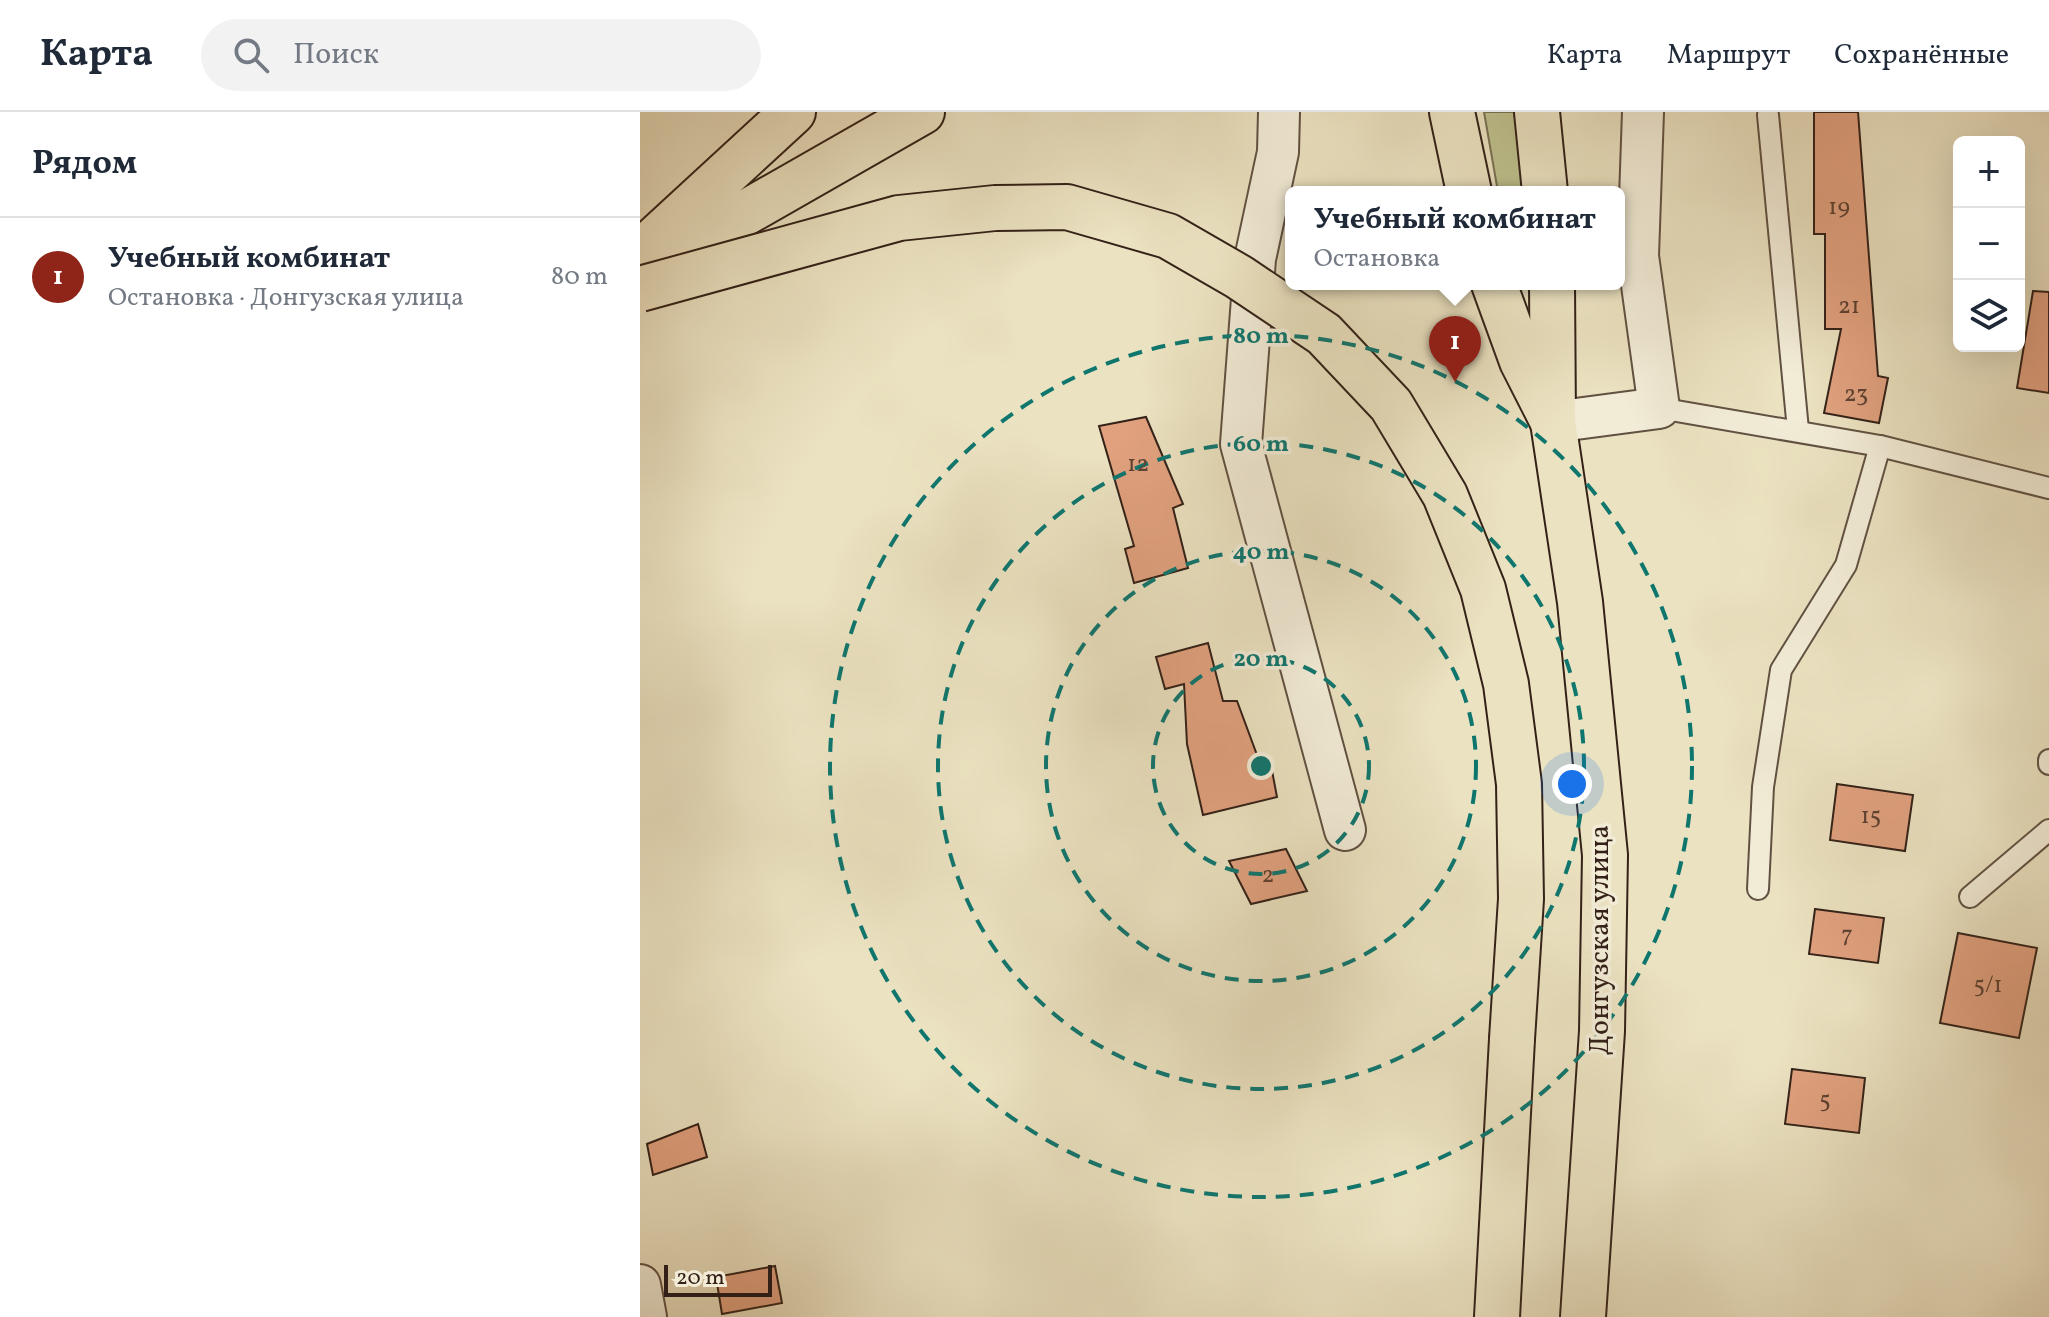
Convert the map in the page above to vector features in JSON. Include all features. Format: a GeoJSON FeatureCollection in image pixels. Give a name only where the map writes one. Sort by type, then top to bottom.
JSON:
{"type":"FeatureCollection","features":[{"type":"Feature","properties":{"kind":"main road"},"geometry":{"type":"LineString","coordinates":[[640,253],[793,112]]}},
{"type":"Feature","properties":{"kind":"main road"},"geometry":{"type":"LineString","coordinates":[[640,273],[922,112]]}},
{"type":"Feature","properties":{"kind":"main road"},"geometry":{"type":"LineString","coordinates":[[1452,112],[1468,186]]}},
{"type":"Feature","properties":{"kind":"main road"},"geometry":{"type":"LineString","coordinates":[[1537,112],[1544,186]]}},
{"type":"Feature","properties":{"kind":"main road"},"geometry":{"type":"LineString","coordinates":[[640,289],[899,218],[995,208],[1067,207],[1168,236],[1239,277],[1324,334],[1391,405],[1445,495],[1483,589],[1506,684],[1519,784],[1521,899],[1497,1317]]}},
{"type":"Feature","properties":{"kind":"main road","name":"Донгузская улица"},"geometry":{"type":"LineString","coordinates":[[1496,290],[1522,361],[1553,422]]}},
{"type":"Feature","properties":{"kind":"main road","name":"Донгузская улица"},"geometry":{"type":"LineString","coordinates":[[1552,290],[1553,422],[1580,602],[1605,855],[1602,1031],[1583,1317]]}},
{"type":"Feature","properties":{"kind":"street"},"geometry":{"type":"LineString","coordinates":[[640,253],[896,112]]}},
{"type":"Feature","properties":{"kind":"street"},"geometry":{"type":"LineString","coordinates":[[1279,112],[1278,152],[1255,259],[1241,444],[1345,830]]}},
{"type":"Feature","properties":{"kind":"street"},"geometry":{"type":"LineString","coordinates":[[1553,422],[1659,408],[1638,256],[1643,112]]}},
{"type":"Feature","properties":{"kind":"street"},"geometry":{"type":"LineString","coordinates":[[640,1285],[646,1317]]}},
{"type":"Feature","properties":{"kind":"lane"},"geometry":{"type":"LineString","coordinates":[[1768,115],[1798,430]]}},
{"type":"Feature","properties":{"kind":"lane"},"geometry":{"type":"LineString","coordinates":[[1659,408],[1880,446],[2049,488]]}},
{"type":"Feature","properties":{"kind":"lane"},"geometry":{"type":"LineString","coordinates":[[1758,889],[1763,787],[1781,670],[1846,565],[1880,446]]}},
{"type":"Feature","properties":{"kind":"lane"},"geometry":{"type":"LineString","coordinates":[[1970,897],[2049,830]]}},
{"type":"Feature","properties":{"kind":"green space"},"geometry":{"type":"Polygon","coordinates":[[[1484,112],[1514,112],[1525,186],[1497,186],[1484,112]]]}},
{"type":"Feature","properties":{"kind":"building"},"geometry":{"type":"Polygon","coordinates":[[[1814,112],[1858,112],[1878,376],[1888,378],[1879,423],[1824,413],[1841,329],[1825,329],[1825,234],[1814,234],[1814,112]]]}},
{"type":"Feature","properties":{"kind":"building"},"geometry":{"type":"Polygon","coordinates":[[[2033,291],[2049,292],[2049,393],[2017,388],[2033,291]]]}},
{"type":"Feature","properties":{"kind":"building"},"geometry":{"type":"Polygon","coordinates":[[[1146,417],[1183,504],[1173,508],[1188,568],[1134,583],[1125,549],[1134,546],[1099,426],[1146,417]]]}},
{"type":"Feature","properties":{"kind":"building"},"geometry":{"type":"Polygon","coordinates":[[[1208,643],[1223,701],[1237,701],[1260,763],[1270,760],[1277,797],[1203,815],[1187,744],[1184,684],[1165,689],[1156,657],[1208,643]]]}},
{"type":"Feature","properties":{"kind":"building"},"geometry":{"type":"Polygon","coordinates":[[[1837,784],[1913,795],[1905,851],[1830,840],[1837,784]]]}},
{"type":"Feature","properties":{"kind":"building"},"geometry":{"type":"Polygon","coordinates":[[[1286,849],[1307,891],[1251,904],[1229,861],[1286,849]]]}},
{"type":"Feature","properties":{"kind":"building"},"geometry":{"type":"Polygon","coordinates":[[[1815,909],[1884,918],[1878,963],[1809,954],[1815,909]]]}},
{"type":"Feature","properties":{"kind":"building"},"geometry":{"type":"Polygon","coordinates":[[[1958,933],[2037,948],[2019,1038],[1940,1023],[1958,933]]]}},
{"type":"Feature","properties":{"kind":"building"},"geometry":{"type":"Polygon","coordinates":[[[1792,1069],[1865,1078],[1859,1133],[1785,1124],[1792,1069]]]}},
{"type":"Feature","properties":{"kind":"building"},"geometry":{"type":"Polygon","coordinates":[[[698,1124],[707,1157],[653,1175],[647,1144],[698,1124]]]}},
{"type":"Feature","properties":{"kind":"building"},"geometry":{"type":"Polygon","coordinates":[[[775,1266],[782,1303],[722,1314],[716,1277],[775,1266]]]}},
{"type":"Feature","properties":{"kind":"place","name":"Учебный комбинат"},"geometry":{"type":"Point","coordinates":[1455,382]}}]}
